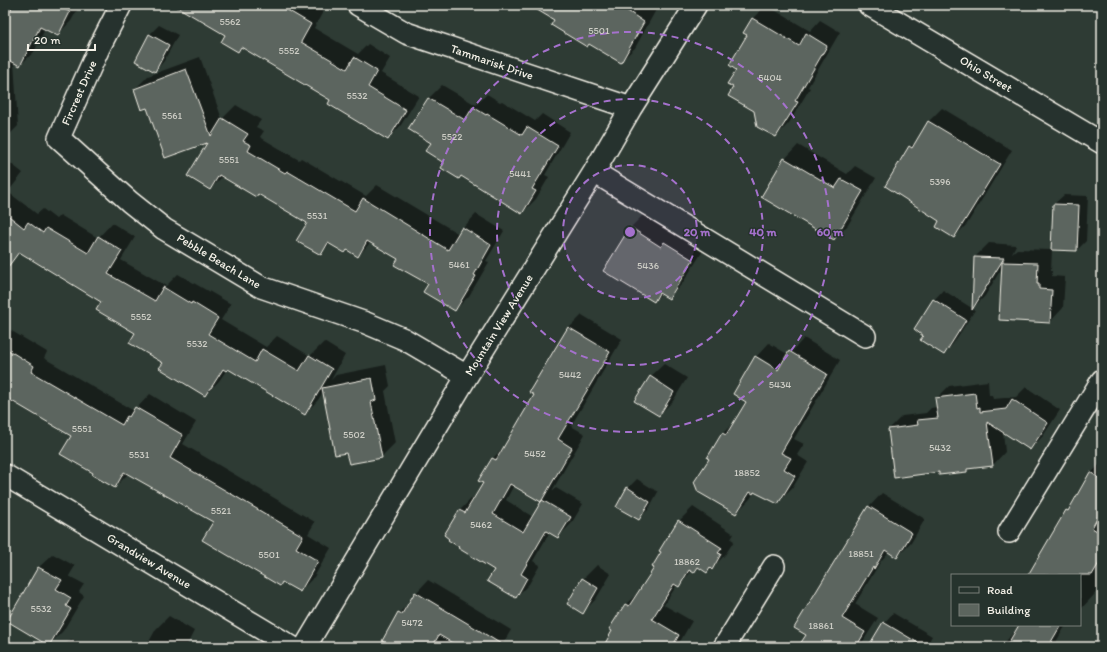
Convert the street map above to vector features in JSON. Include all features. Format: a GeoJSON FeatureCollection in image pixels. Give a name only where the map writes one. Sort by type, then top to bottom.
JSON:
{"type":"FeatureCollection","features":[{"type":"Feature","properties":{"kind":"street","name":"Fircrest Drive"},"geometry":{"type":"LineString","coordinates":[[58,138],[99,48],[121,5]]}},
{"type":"Feature","properties":{"kind":"street","name":"Tammarisk Drive"},"geometry":{"type":"LineString","coordinates":[[358,5],[406,33],[631,108]]}},
{"type":"Feature","properties":{"kind":"street","name":"Mountain View Avenue"},"geometry":{"type":"LineString","coordinates":[[305,647],[467,376],[594,172],[631,108],[696,5]]}},
{"type":"Feature","properties":{"kind":"street","name":"Ohio Street"},"geometry":{"type":"LineString","coordinates":[[869,5],[1102,143]]}},
{"type":"Feature","properties":{"kind":"street","name":"Pebble Beach Lane"},"geometry":{"type":"LineString","coordinates":[[58,138],[130,202],[164,229],[261,287],[366,323],[404,339],[467,376]]}},
{"type":"Feature","properties":{"kind":"street"},"geometry":{"type":"LineString","coordinates":[[594,172],[865,336]]}},
{"type":"Feature","properties":{"kind":"street"},"geometry":{"type":"LineString","coordinates":[[1009,532],[1102,380]]}},
{"type":"Feature","properties":{"kind":"street","name":"Grandview Avenue"},"geometry":{"type":"LineString","coordinates":[[5,474],[292,647]]}},
{"type":"Feature","properties":{"kind":"street"},"geometry":{"type":"LineString","coordinates":[[724,647],[774,566]]}},
{"type":"Feature","properties":{"kind":"building"},"geometry":{"type":"Polygon","coordinates":[[[13,5],[56,5],[70,12],[58,36],[40,27],[20,66],[5,58],[5,20],[13,5]]]}},
{"type":"Feature","properties":{"kind":"building"},"geometry":{"type":"Polygon","coordinates":[[[174,5],[279,5],[311,24],[301,42],[347,69],[354,57],[377,71],[368,87],[406,110],[388,140],[328,104],[330,100],[241,47],[238,52],[221,42],[225,35],[174,5]]]}},
{"type":"Feature","properties":{"kind":"building"},"geometry":{"type":"Polygon","coordinates":[[[529,5],[619,5],[644,22],[621,63],[589,44],[587,47],[551,25],[554,20],[529,5]]]}},
{"type":"Feature","properties":{"kind":"building"},"geometry":{"type":"Polygon","coordinates":[[[752,18],[799,46],[806,33],[827,46],[795,101],[798,102],[776,137],[757,127],[754,111],[728,96],[733,87],[727,84],[736,70],[729,65],[747,35],[743,33],[752,18]]]}},
{"type":"Feature","properties":{"kind":"building"},"geometry":{"type":"Polygon","coordinates":[[[149,34],[169,45],[155,72],[135,61],[149,34]]]}},
{"type":"Feature","properties":{"kind":"building"},"geometry":{"type":"Polygon","coordinates":[[[186,69],[211,136],[222,118],[248,134],[243,141],[251,145],[248,151],[285,173],[287,171],[355,211],[363,198],[448,250],[462,227],[491,245],[474,275],[476,276],[455,311],[423,292],[428,284],[394,265],[398,259],[367,241],[358,257],[347,250],[345,253],[328,243],[321,255],[296,241],[307,223],[258,194],[256,197],[219,175],[210,190],[187,176],[207,143],[165,158],[147,108],[141,110],[134,89],[186,69]]]}},
{"type":"Feature","properties":{"kind":"building"},"geometry":{"type":"Polygon","coordinates":[[[428,98],[465,120],[473,107],[522,135],[527,127],[558,146],[532,189],[536,191],[522,214],[461,176],[459,179],[441,168],[444,163],[425,151],[431,143],[408,129],[428,98]]]}},
{"type":"Feature","properties":{"kind":"building"},"geometry":{"type":"Polygon","coordinates":[[[928,121],[1000,164],[954,238],[936,227],[939,221],[885,186],[909,146],[912,148],[928,121]]]}},
{"type":"Feature","properties":{"kind":"building"},"geometry":{"type":"Polygon","coordinates":[[[784,158],[835,188],[841,179],[863,191],[834,240],[761,197],[784,158]]]}},
{"type":"Feature","properties":{"kind":"building"},"geometry":{"type":"Polygon","coordinates":[[[1053,204],[1079,205],[1077,251],[1051,250],[1053,204]]]}},
{"type":"Feature","properties":{"kind":"building"},"geometry":{"type":"Polygon","coordinates":[[[5,213],[24,228],[28,222],[43,233],[46,228],[88,253],[98,236],[122,251],[108,274],[155,301],[163,287],[191,304],[192,302],[218,318],[208,334],[255,362],[262,349],[299,371],[309,355],[332,369],[305,415],[228,369],[226,371],[223,369],[205,396],[159,368],[163,363],[129,343],[135,333],[96,310],[101,302],[19,252],[5,271],[5,213]]]}},
{"type":"Feature","properties":{"kind":"building"},"geometry":{"type":"Polygon","coordinates":[[[630,227],[661,247],[664,242],[693,260],[669,299],[659,293],[654,302],[603,271],[630,227]]]}},
{"type":"Feature","properties":{"kind":"building"},"geometry":{"type":"Polygon","coordinates":[[[974,257],[1004,258],[972,310],[974,257]]]}},
{"type":"Feature","properties":{"kind":"building"},"geometry":{"type":"Polygon","coordinates":[[[1002,262],[1038,263],[1037,284],[1039,284],[1039,289],[1052,290],[1050,323],[999,320],[1002,262]]]}},
{"type":"Feature","properties":{"kind":"building"},"geometry":{"type":"Polygon","coordinates":[[[933,299],[966,320],[944,355],[920,340],[923,336],[914,329],[933,299]]]}},
{"type":"Feature","properties":{"kind":"building"},"geometry":{"type":"Polygon","coordinates":[[[568,327],[610,352],[558,439],[572,448],[542,500],[571,517],[558,538],[546,531],[521,574],[527,578],[516,598],[487,581],[494,570],[458,548],[459,547],[448,540],[449,539],[444,535],[459,510],[465,513],[483,483],[478,481],[492,458],[496,460],[534,395],[529,392],[568,327]],[[510,484],[493,514],[523,532],[541,502],[510,484]]]}},
{"type":"Feature","properties":{"kind":"building"},"geometry":{"type":"Polygon","coordinates":[[[5,348],[34,366],[31,372],[122,425],[127,416],[129,417],[135,407],[183,435],[170,458],[303,536],[296,548],[318,561],[300,592],[282,582],[280,586],[202,540],[213,522],[124,472],[115,488],[60,454],[71,436],[5,397],[5,348]]]}},
{"type":"Feature","properties":{"kind":"building"},"geometry":{"type":"Polygon","coordinates":[[[789,351],[827,374],[781,453],[791,458],[784,469],[795,476],[778,504],[754,492],[753,494],[750,492],[736,514],[698,492],[694,482],[709,459],[707,458],[722,433],[726,435],[746,402],[733,394],[755,356],[778,370],[789,351]]]}},
{"type":"Feature","properties":{"kind":"building"},"geometry":{"type":"Polygon","coordinates":[[[650,376],[674,392],[659,416],[634,401],[650,376]]]}},
{"type":"Feature","properties":{"kind":"building"},"geometry":{"type":"Polygon","coordinates":[[[372,378],[376,400],[371,402],[382,458],[349,464],[346,453],[335,455],[322,388],[372,378]]]}},
{"type":"Feature","properties":{"kind":"building"},"geometry":{"type":"Polygon","coordinates":[[[975,393],[977,408],[980,407],[980,412],[1006,409],[1012,399],[1048,423],[1030,450],[987,422],[993,466],[967,469],[967,472],[939,475],[939,472],[894,478],[888,429],[918,425],[917,420],[938,418],[935,398],[975,393]]]}},
{"type":"Feature","properties":{"kind":"building"},"geometry":{"type":"Polygon","coordinates":[[[1090,472],[1102,480],[1102,509],[1092,528],[1102,534],[1102,558],[1092,575],[1029,574],[1066,510],[1068,511],[1090,472]]]}},
{"type":"Feature","properties":{"kind":"building"},"geometry":{"type":"Polygon","coordinates":[[[627,487],[650,502],[639,520],[616,507],[627,487]]]}},
{"type":"Feature","properties":{"kind":"building"},"geometry":{"type":"Polygon","coordinates":[[[868,506],[912,533],[897,558],[885,550],[842,618],[865,632],[856,647],[798,647],[806,635],[794,628],[868,506]]]}},
{"type":"Feature","properties":{"kind":"building"},"geometry":{"type":"Polygon","coordinates":[[[678,520],[722,548],[718,553],[721,554],[712,570],[710,568],[707,573],[698,567],[694,573],[689,570],[679,587],[674,584],[652,619],[679,635],[672,647],[603,647],[612,631],[609,629],[625,604],[629,606],[654,568],[652,567],[661,552],[659,551],[678,520]]]}},
{"type":"Feature","properties":{"kind":"building"},"geometry":{"type":"Polygon","coordinates":[[[38,567],[62,580],[56,589],[71,598],[66,606],[71,609],[49,646],[7,621],[38,567]]]}},
{"type":"Feature","properties":{"kind":"building"},"geometry":{"type":"Polygon","coordinates":[[[582,578],[598,588],[583,614],[567,604],[582,578]]]}},
{"type":"Feature","properties":{"kind":"building"},"geometry":{"type":"Polygon","coordinates":[[[415,592],[506,647],[459,647],[439,635],[432,647],[392,647],[382,641],[398,612],[402,614],[415,592]]]}},
{"type":"Feature","properties":{"kind":"building"},"geometry":{"type":"Polygon","coordinates":[[[883,622],[925,647],[868,647],[883,622]]]}},
{"type":"Feature","properties":{"kind":"building"},"geometry":{"type":"Polygon","coordinates":[[[1018,626],[1060,626],[1048,647],[1006,647],[1018,626]]]}}]}
